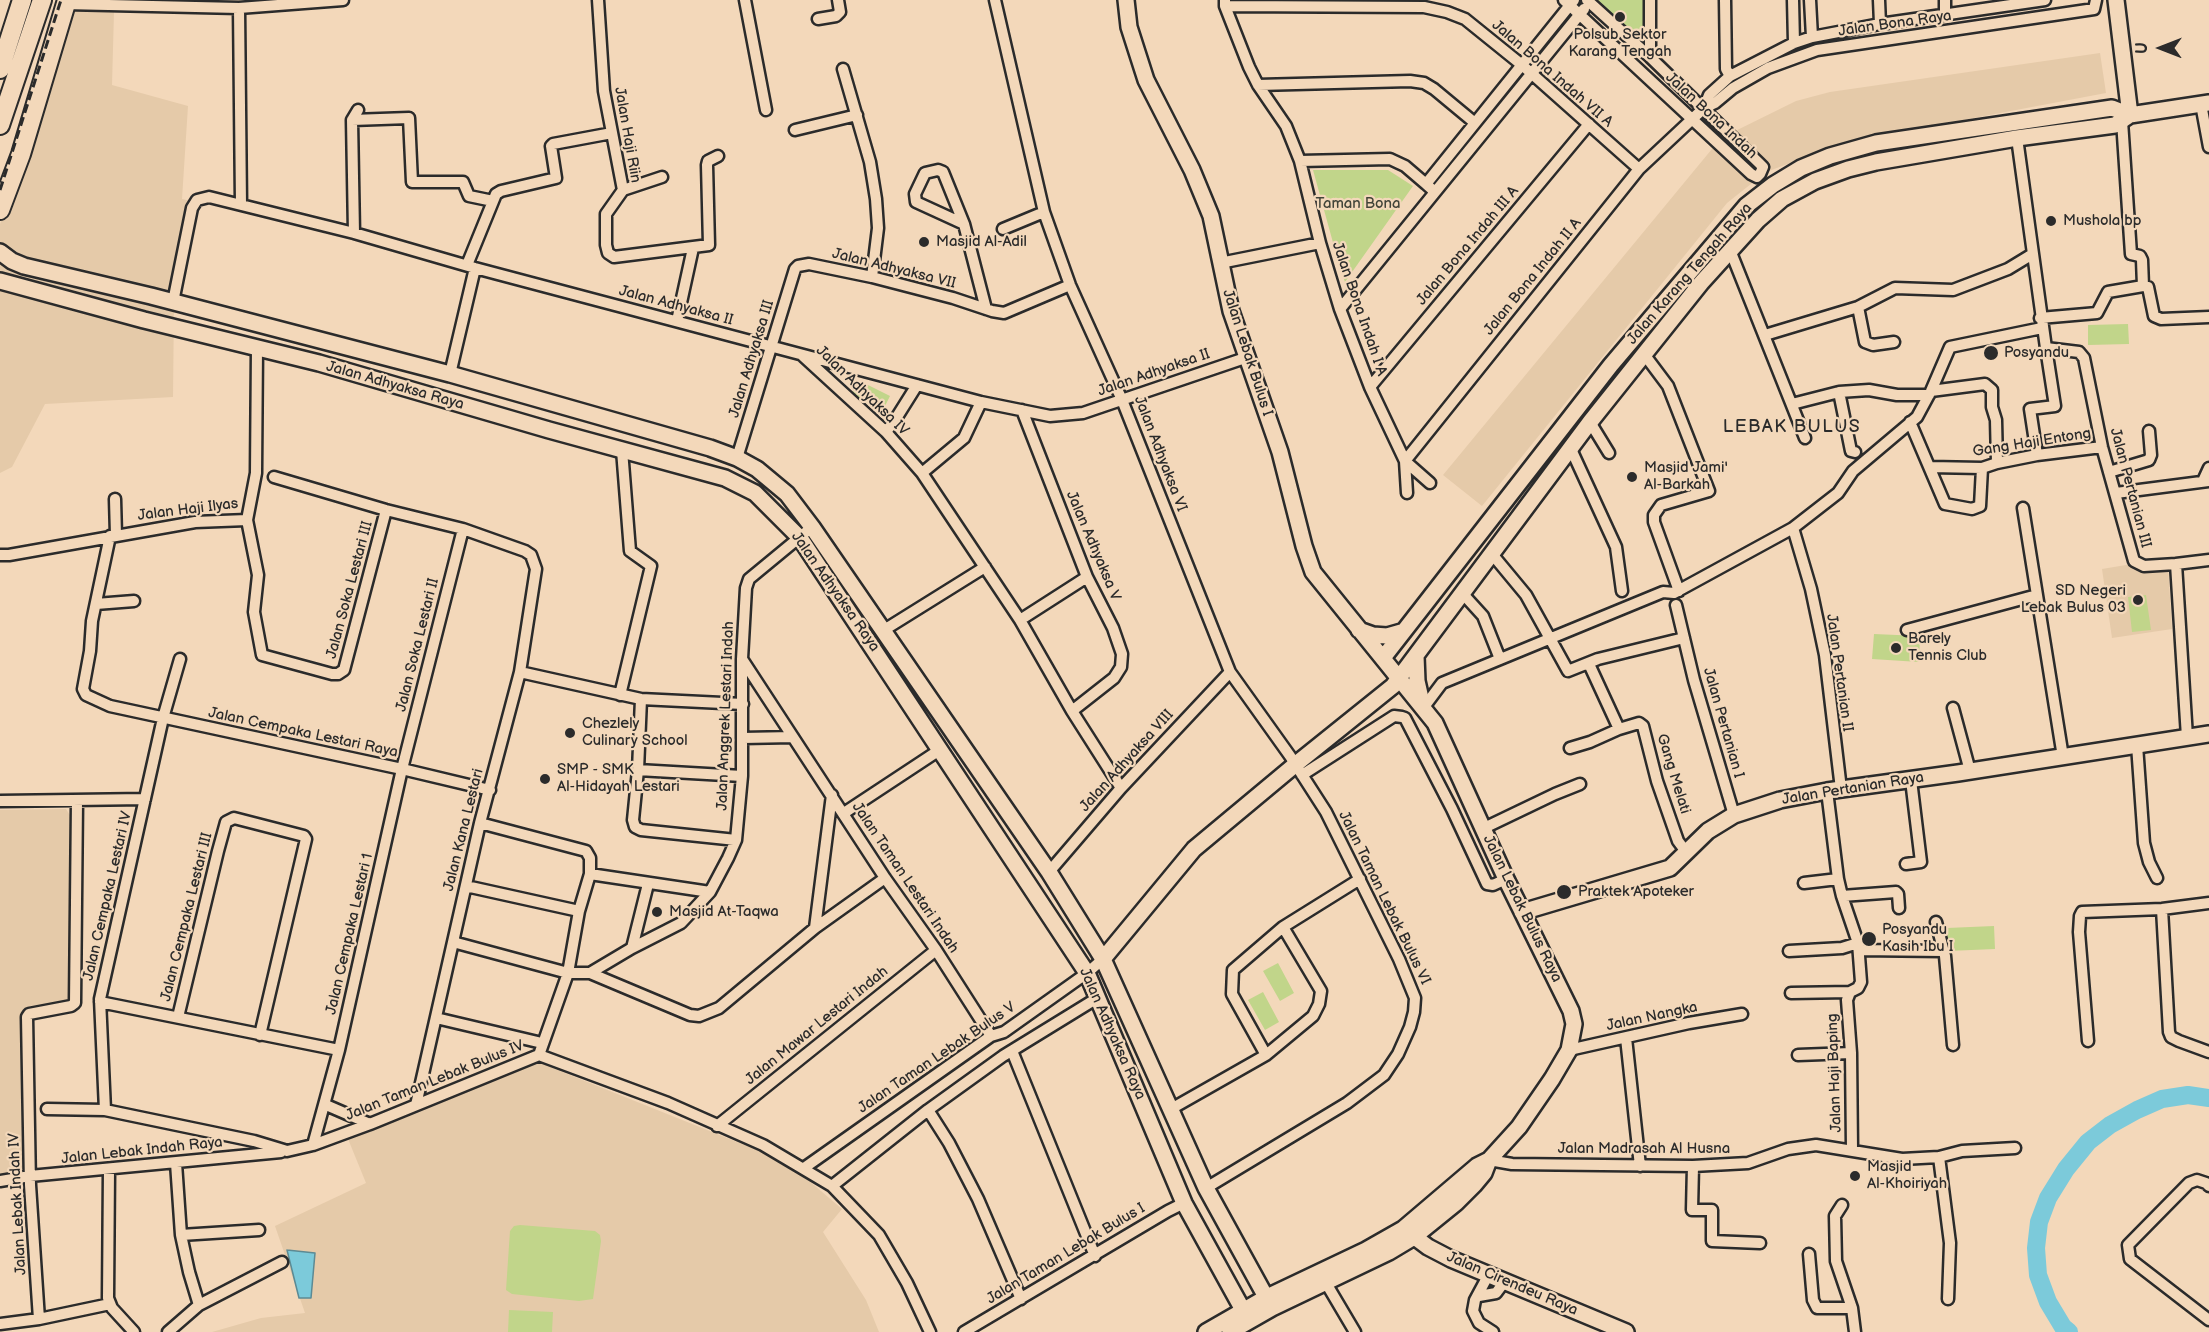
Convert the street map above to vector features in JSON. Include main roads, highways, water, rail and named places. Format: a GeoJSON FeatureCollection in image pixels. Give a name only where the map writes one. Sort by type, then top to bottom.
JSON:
{"type":"FeatureCollection","features":[{"type":"Feature","properties":{"kind":"highway"},"geometry":{"type":"LineString","coordinates":[[0,69],[22,0]]}},
{"type":"Feature","properties":{"kind":"highway"},"geometry":{"type":"LineString","coordinates":[[0,125],[42,0]]}},
{"type":"Feature","properties":{"kind":"highway"},"geometry":{"type":"LineString","coordinates":[[0,210],[21,154],[66,2]]}},
{"type":"Feature","properties":{"kind":"main road","name":"Jalan Lebak Bulus I"},"geometry":{"type":"LineString","coordinates":[[1126,0],[1129,27],[1146,80],[1192,170],[1211,216],[1231,311],[1280,452],[1313,572],[1383,658]]}},
{"type":"Feature","properties":{"kind":"main road"},"geometry":{"type":"LineString","coordinates":[[2116,0],[2127,97],[2126,118]]}},
{"type":"Feature","properties":{"kind":"main road"},"geometry":{"type":"LineString","coordinates":[[2084,112],[2095,106],[2127,97]]}},
{"type":"Feature","properties":{"kind":"main road","name":"Jalan Karang Tengah Raya"},"geometry":{"type":"LineString","coordinates":[[1399,678],[1570,447],[1644,354],[1730,250],[1782,199],[1815,181],[1876,162],[2115,124],[2126,118],[2205,103]]}},
{"type":"Feature","properties":{"kind":"main road","name":"Jalan Karang Tengah Raya"},"geometry":{"type":"LineString","coordinates":[[1383,658],[1611,365],[1746,206],[1773,185],[1801,168],[1830,156],[1876,144],[2112,108],[2119,109],[2126,118]]}},
{"type":"Feature","properties":{"kind":"main road"},"geometry":{"type":"LineString","coordinates":[[2067,115],[2068,131]]}},
{"type":"Feature","properties":{"kind":"main road","name":"Jalan Adhyaksa Raya"},"geometry":{"type":"LineString","coordinates":[[0,252],[4,257],[24,266],[450,374],[556,404],[737,458],[757,469],[787,494],[812,527],[1049,872],[1103,959],[1206,1188],[1266,1297]]}},
{"type":"Feature","properties":{"kind":"main road","name":"Jalan Adhyaksa Raya"},"geometry":{"type":"LineString","coordinates":[[0,280],[144,320],[319,363],[725,478],[755,493],[800,538],[1087,973],[1184,1203],[1246,1316]]}},
{"type":"Feature","properties":{"kind":"main road"},"geometry":{"type":"LineString","coordinates":[[549,430],[556,404]]}},
{"type":"Feature","properties":{"kind":"main road"},"geometry":{"type":"LineString","coordinates":[[1359,630],[1380,636],[1401,632]]}},
{"type":"Feature","properties":{"kind":"main road"},"geometry":{"type":"LineString","coordinates":[[1416,656],[1417,681],[1423,706]]}},
{"type":"Feature","properties":{"kind":"main road","name":"Jalan Lebak Bulus Raya"},"geometry":{"type":"LineString","coordinates":[[1266,1297],[1326,1283],[1389,1252],[1477,1166],[1489,1160],[1531,1111],[1569,1050],[1574,1024],[1571,1011],[1482,829],[1435,723],[1383,658]]}},
{"type":"Feature","properties":{"kind":"main road","name":"Jalan Adhyaksa Raya"},"geometry":{"type":"LineString","coordinates":[[1103,959],[1194,849],[1299,769],[1386,693],[1399,678]]}},
{"type":"Feature","properties":{"kind":"main road"},"geometry":{"type":"LineString","coordinates":[[1386,693],[1398,690],[1411,692]]}},
{"type":"Feature","properties":{"kind":"main road","name":"Jalan Pertanian Raya"},"geometry":{"type":"LineString","coordinates":[[1522,912],[1670,868],[1708,831],[1734,815],[1780,800],[2209,734]]}},
{"type":"Feature","properties":{"kind":"main road","name":"Jalan Lebak Bulus Raya"},"geometry":{"type":"LineString","coordinates":[[1230,1332],[1266,1297],[1408,1233]]}},
{"type":"Feature","properties":{"kind":"main road","name":"Jalan Cirendeu Raya"},"geometry":{"type":"LineString","coordinates":[[1408,1233],[1451,1259],[1626,1332]]}},
{"type":"Feature","properties":{"kind":"main road"},"geometry":{"type":"LineString","coordinates":[[1235,1295],[1251,1298],[1257,1293],[1266,1297]]}},
{"type":"Feature","properties":{"kind":"main road","name":"Jalan Lebak Bulus Raya"},"geometry":{"type":"LineString","coordinates":[[1206,1332],[1246,1316]]}},
{"type":"Feature","properties":{"kind":"water"},"geometry":{"type":"Polygon","coordinates":[[[287,1250],[315,1253],[311,1298],[299,1298],[287,1250]]]}},
{"type":"Feature","properties":{"kind":"waterway"},"geometry":{"type":"LineString","coordinates":[[2069,1332],[2063,1327],[2048,1302],[2038,1275],[2036,1248],[2039,1222],[2048,1198],[2066,1169],[2088,1142],[2110,1125],[2162,1099],[2188,1095],[2209,1098]]}},
{"type":"Feature","properties":{"kind":"railway"},"geometry":{"type":"LineString","coordinates":[[0,190],[61,0]]}},
{"type":"Feature","properties":{"kind":"place","name":"Polsub Sektor Karang Tengah"},"geometry":{"type":"Point","coordinates":[1620,17]}},
{"type":"Feature","properties":{"kind":"place","name":"Mushola bp"},"geometry":{"type":"Point","coordinates":[2051,221]}},
{"type":"Feature","properties":{"kind":"place","name":"Masjid Al-Adil"},"geometry":{"type":"Point","coordinates":[924,242]}},
{"type":"Feature","properties":{"kind":"place","name":"Posyandu"},"geometry":{"type":"Point","coordinates":[1991,353]}},
{"type":"Feature","properties":{"kind":"place","name":"Masjid Jami' Al-Barkah"},"geometry":{"type":"Point","coordinates":[1632,477]}},
{"type":"Feature","properties":{"kind":"place","name":"SD Negeri Lebak Bulus 03"},"geometry":{"type":"Point","coordinates":[2138,600]}},
{"type":"Feature","properties":{"kind":"place","name":"Barely Tennis Club"},"geometry":{"type":"Point","coordinates":[1896,648]}},
{"type":"Feature","properties":{"kind":"place","name":"Chezlely Culinary School"},"geometry":{"type":"Point","coordinates":[570,733]}},
{"type":"Feature","properties":{"kind":"place","name":"SMP - SMK Al-Hidayah Lestari"},"geometry":{"type":"Point","coordinates":[545,779]}},
{"type":"Feature","properties":{"kind":"place","name":"Praktek Apoteker"},"geometry":{"type":"Point","coordinates":[1564,892]}},
{"type":"Feature","properties":{"kind":"place","name":"Masjid At-Taqwa"},"geometry":{"type":"Point","coordinates":[657,912]}},
{"type":"Feature","properties":{"kind":"place","name":"Posyandu Kasih Ibu I"},"geometry":{"type":"Point","coordinates":[1869,939]}},
{"type":"Feature","properties":{"kind":"place","name":"Masjid Al-Khoiriyah"},"geometry":{"type":"Point","coordinates":[1855,1176]}},
{"type":"Feature","properties":{"kind":"district","name":"LEBAK BULUS"},"geometry":{"type":"Point","coordinates":[1792,427]}},
{"type":"Feature","properties":{"kind":"park label","name":"Taman Bona"},"geometry":{"type":"Point","coordinates":[1358,204]}}]}
